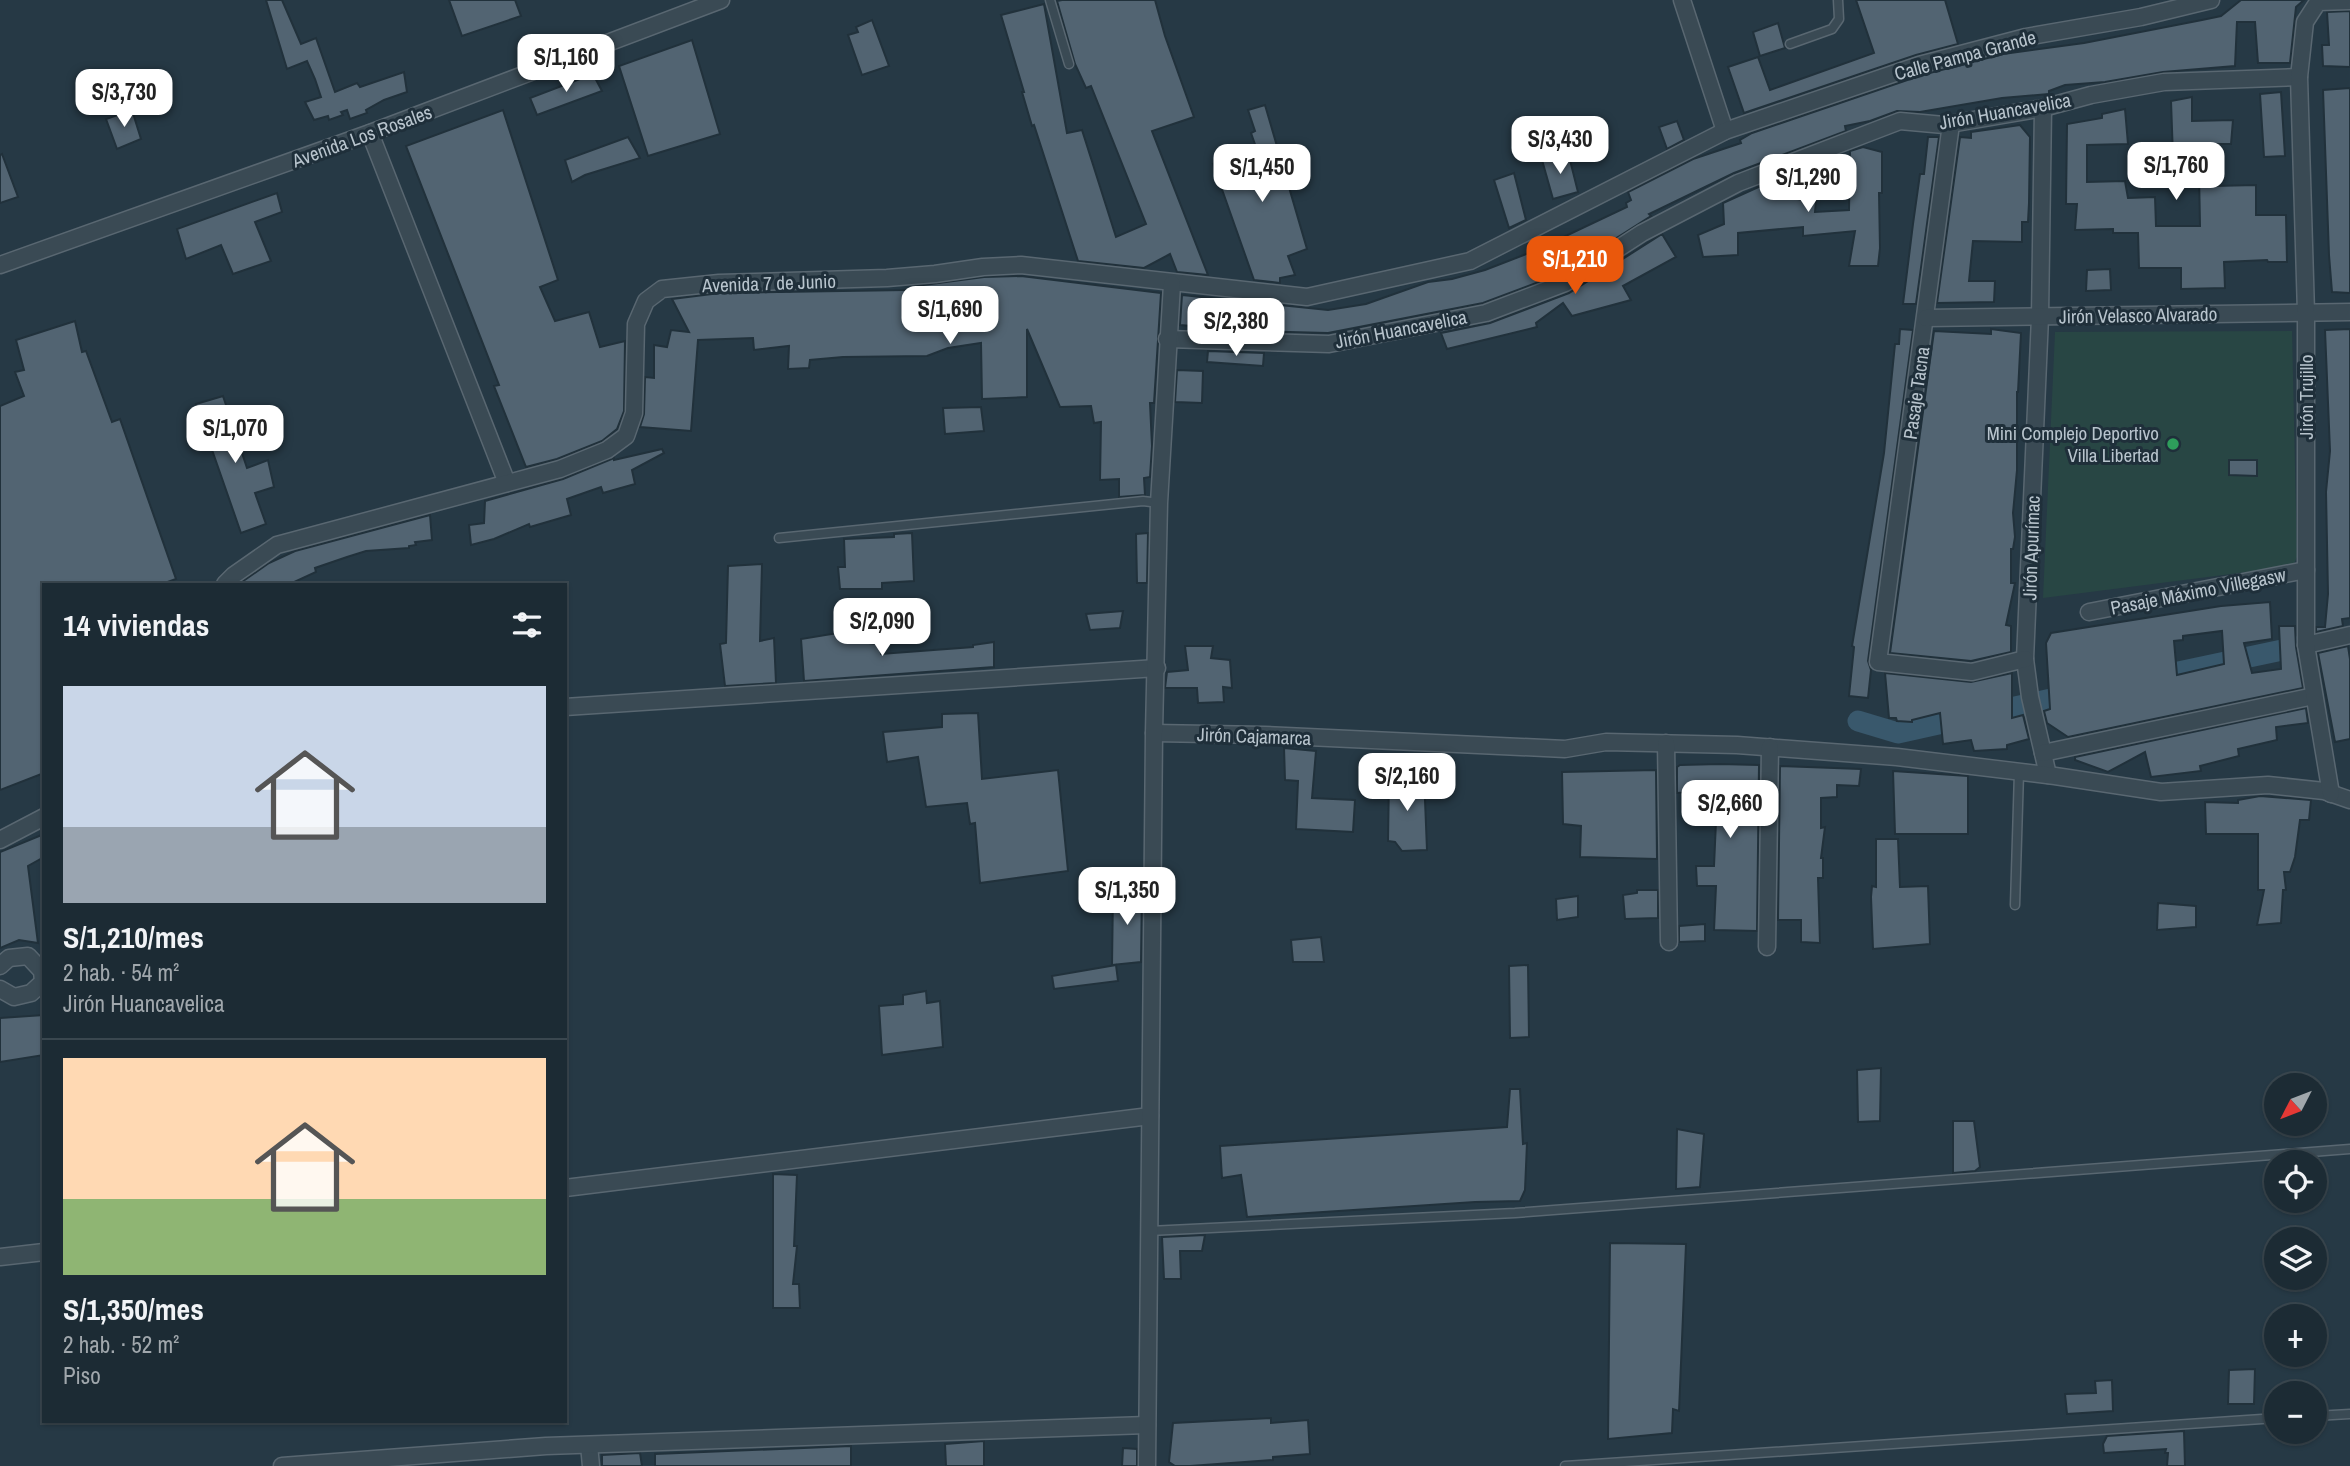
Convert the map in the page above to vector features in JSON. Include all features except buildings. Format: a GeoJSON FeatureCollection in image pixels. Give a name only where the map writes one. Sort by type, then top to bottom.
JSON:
{"type":"FeatureCollection","features":[{"type":"Feature","properties":{"kind":"street","name":"Avenida Los Rosales"},"geometry":{"type":"LineString","coordinates":[[0,265],[370,133],[721,0]]}},
{"type":"Feature","properties":{"kind":"street"},"geometry":{"type":"LineString","coordinates":[[1682,0],[1725,131]]}},
{"type":"Feature","properties":{"kind":"street","name":"Calle Pampa Grande"},"geometry":{"type":"LineString","coordinates":[[1725,131],[1919,65],[2026,37],[2141,18],[2211,0]]}},
{"type":"Feature","properties":{"kind":"street","name":"Jirón Trujillo"},"geometry":{"type":"LineString","coordinates":[[2331,794],[2306,645],[2306,313],[2299,77],[2305,22],[2318,2],[2350,2]]}},
{"type":"Feature","properties":{"kind":"street","name":"Jirón Huancavelica"},"geometry":{"type":"LineString","coordinates":[[1167,339],[1329,344],[1486,313],[1565,283],[1642,233],[1738,183],[1900,121],[1951,124],[2043,108],[2091,95],[2164,82],[2299,77]]}},
{"type":"Feature","properties":{"kind":"street","name":"Jirón Apurímac"},"geometry":{"type":"LineString","coordinates":[[2043,108],[2040,317],[2025,659],[2030,697],[2048,775]]}},
{"type":"Feature","properties":{"kind":"street","name":"Pasaje Tacna"},"geometry":{"type":"LineString","coordinates":[[1951,124],[1878,662],[1972,671],[2025,659]]}},
{"type":"Feature","properties":{"kind":"street","name":"Avenida 7 de Junio"},"geometry":{"type":"LineString","coordinates":[[226,583],[277,545],[560,469],[607,450],[626,436],[634,413],[636,324],[646,301],[662,289],[719,284],[887,278],[1021,265],[1307,297],[1470,261],[1725,131]]}},
{"type":"Feature","properties":{"kind":"street"},"geometry":{"type":"LineString","coordinates":[[370,133],[507,483]]}},
{"type":"Feature","properties":{"kind":"street"},"geometry":{"type":"LineString","coordinates":[[1147,1466],[1154,733],[1159,503],[1172,284]]}},
{"type":"Feature","properties":{"kind":"street","name":"Jirón Velasco Alvarado"},"geometry":{"type":"LineString","coordinates":[[1926,318],[2350,312]]}},
{"type":"Feature","properties":{"kind":"street","name":"Pasaje Máximo Villegasw"},"geometry":{"type":"LineString","coordinates":[[2090,612],[2306,570]]}},
{"type":"Feature","properties":{"kind":"street"},"geometry":{"type":"LineString","coordinates":[[2306,645],[2350,635]]}},
{"type":"Feature","properties":{"kind":"street"},"geometry":{"type":"LineString","coordinates":[[567,707],[1157,668]]}},
{"type":"Feature","properties":{"kind":"street"},"geometry":{"type":"LineString","coordinates":[[2043,753],[2314,696]]}},
{"type":"Feature","properties":{"kind":"street","name":"Jirón Cajamarca"},"geometry":{"type":"LineString","coordinates":[[1154,733],[1264,735],[1565,749],[1606,742],[1770,747],[1897,757],[2019,771],[2161,792],[2268,785],[2331,794],[2350,800]]}},
{"type":"Feature","properties":{"kind":"street"},"geometry":{"type":"LineString","coordinates":[[1665,743],[1669,942]]}},
{"type":"Feature","properties":{"kind":"street"},"geometry":{"type":"LineString","coordinates":[[1767,947],[1770,747]]}},
{"type":"Feature","properties":{"kind":"street"},"geometry":{"type":"LineString","coordinates":[[0,840],[42,818]]}},
{"type":"Feature","properties":{"kind":"street"},"geometry":{"type":"LineString","coordinates":[[0,966],[9,958],[28,956],[42,971]]}},
{"type":"Feature","properties":{"kind":"street"},"geometry":{"type":"LineString","coordinates":[[0,989],[15,996],[31,993],[42,983]]}},
{"type":"Feature","properties":{"kind":"street"},"geometry":{"type":"LineString","coordinates":[[567,1188],[1150,1116]]}},
{"type":"Feature","properties":{"kind":"street"},"geometry":{"type":"LineString","coordinates":[[0,1257],[42,1252]]}},
{"type":"Feature","properties":{"kind":"street"},"geometry":{"type":"LineString","coordinates":[[282,1466],[589,1444],[1147,1425]]}},
{"type":"Feature","properties":{"kind":"street"},"geometry":{"type":"LineString","coordinates":[[589,1444],[591,1466]]}},
{"type":"Feature","properties":{"kind":"lane"},"geometry":{"type":"LineString","coordinates":[[1049,0],[1069,64]]}},
{"type":"Feature","properties":{"kind":"lane"},"geometry":{"type":"LineString","coordinates":[[1790,44],[1832,29],[1839,19],[1838,0]]}},
{"type":"Feature","properties":{"kind":"lane"},"geometry":{"type":"LineString","coordinates":[[779,538],[1143,501],[1159,503]]}},
{"type":"Feature","properties":{"kind":"lane"},"geometry":{"type":"LineString","coordinates":[[2015,905],[2019,771]]}},
{"type":"Feature","properties":{"kind":"lane"},"geometry":{"type":"LineString","coordinates":[[1149,1231],[1514,1213],[2350,1149]]}},
{"type":"Feature","properties":{"kind":"lane"},"geometry":{"type":"LineString","coordinates":[[2327,1415],[2350,1413]]}},
{"type":"Feature","properties":{"kind":"lane"},"geometry":{"type":"LineString","coordinates":[[1565,1466],[2264,1419]]}},
{"type":"Feature","properties":{"kind":"green space","name":"Mini Complejo Deportivo Villa Libertad"},"geometry":{"type":"Polygon","coordinates":[[[2292,331],[2297,557],[2293,566],[2043,598],[2055,332],[2292,331]]]}},
{"type":"Feature","properties":{"kind":"waterway"},"geometry":{"type":"LineString","coordinates":[[2150,678],[2306,645]]}},
{"type":"Feature","properties":{"kind":"waterway"},"geometry":{"type":"LineString","coordinates":[[1858,721],[1898,733],[2078,693]]}},
{"type":"Feature","properties":{"kind":"place","name":"Mini Complejo Deportivo Villa Libertad"},"geometry":{"type":"Point","coordinates":[2173,444]}}]}
